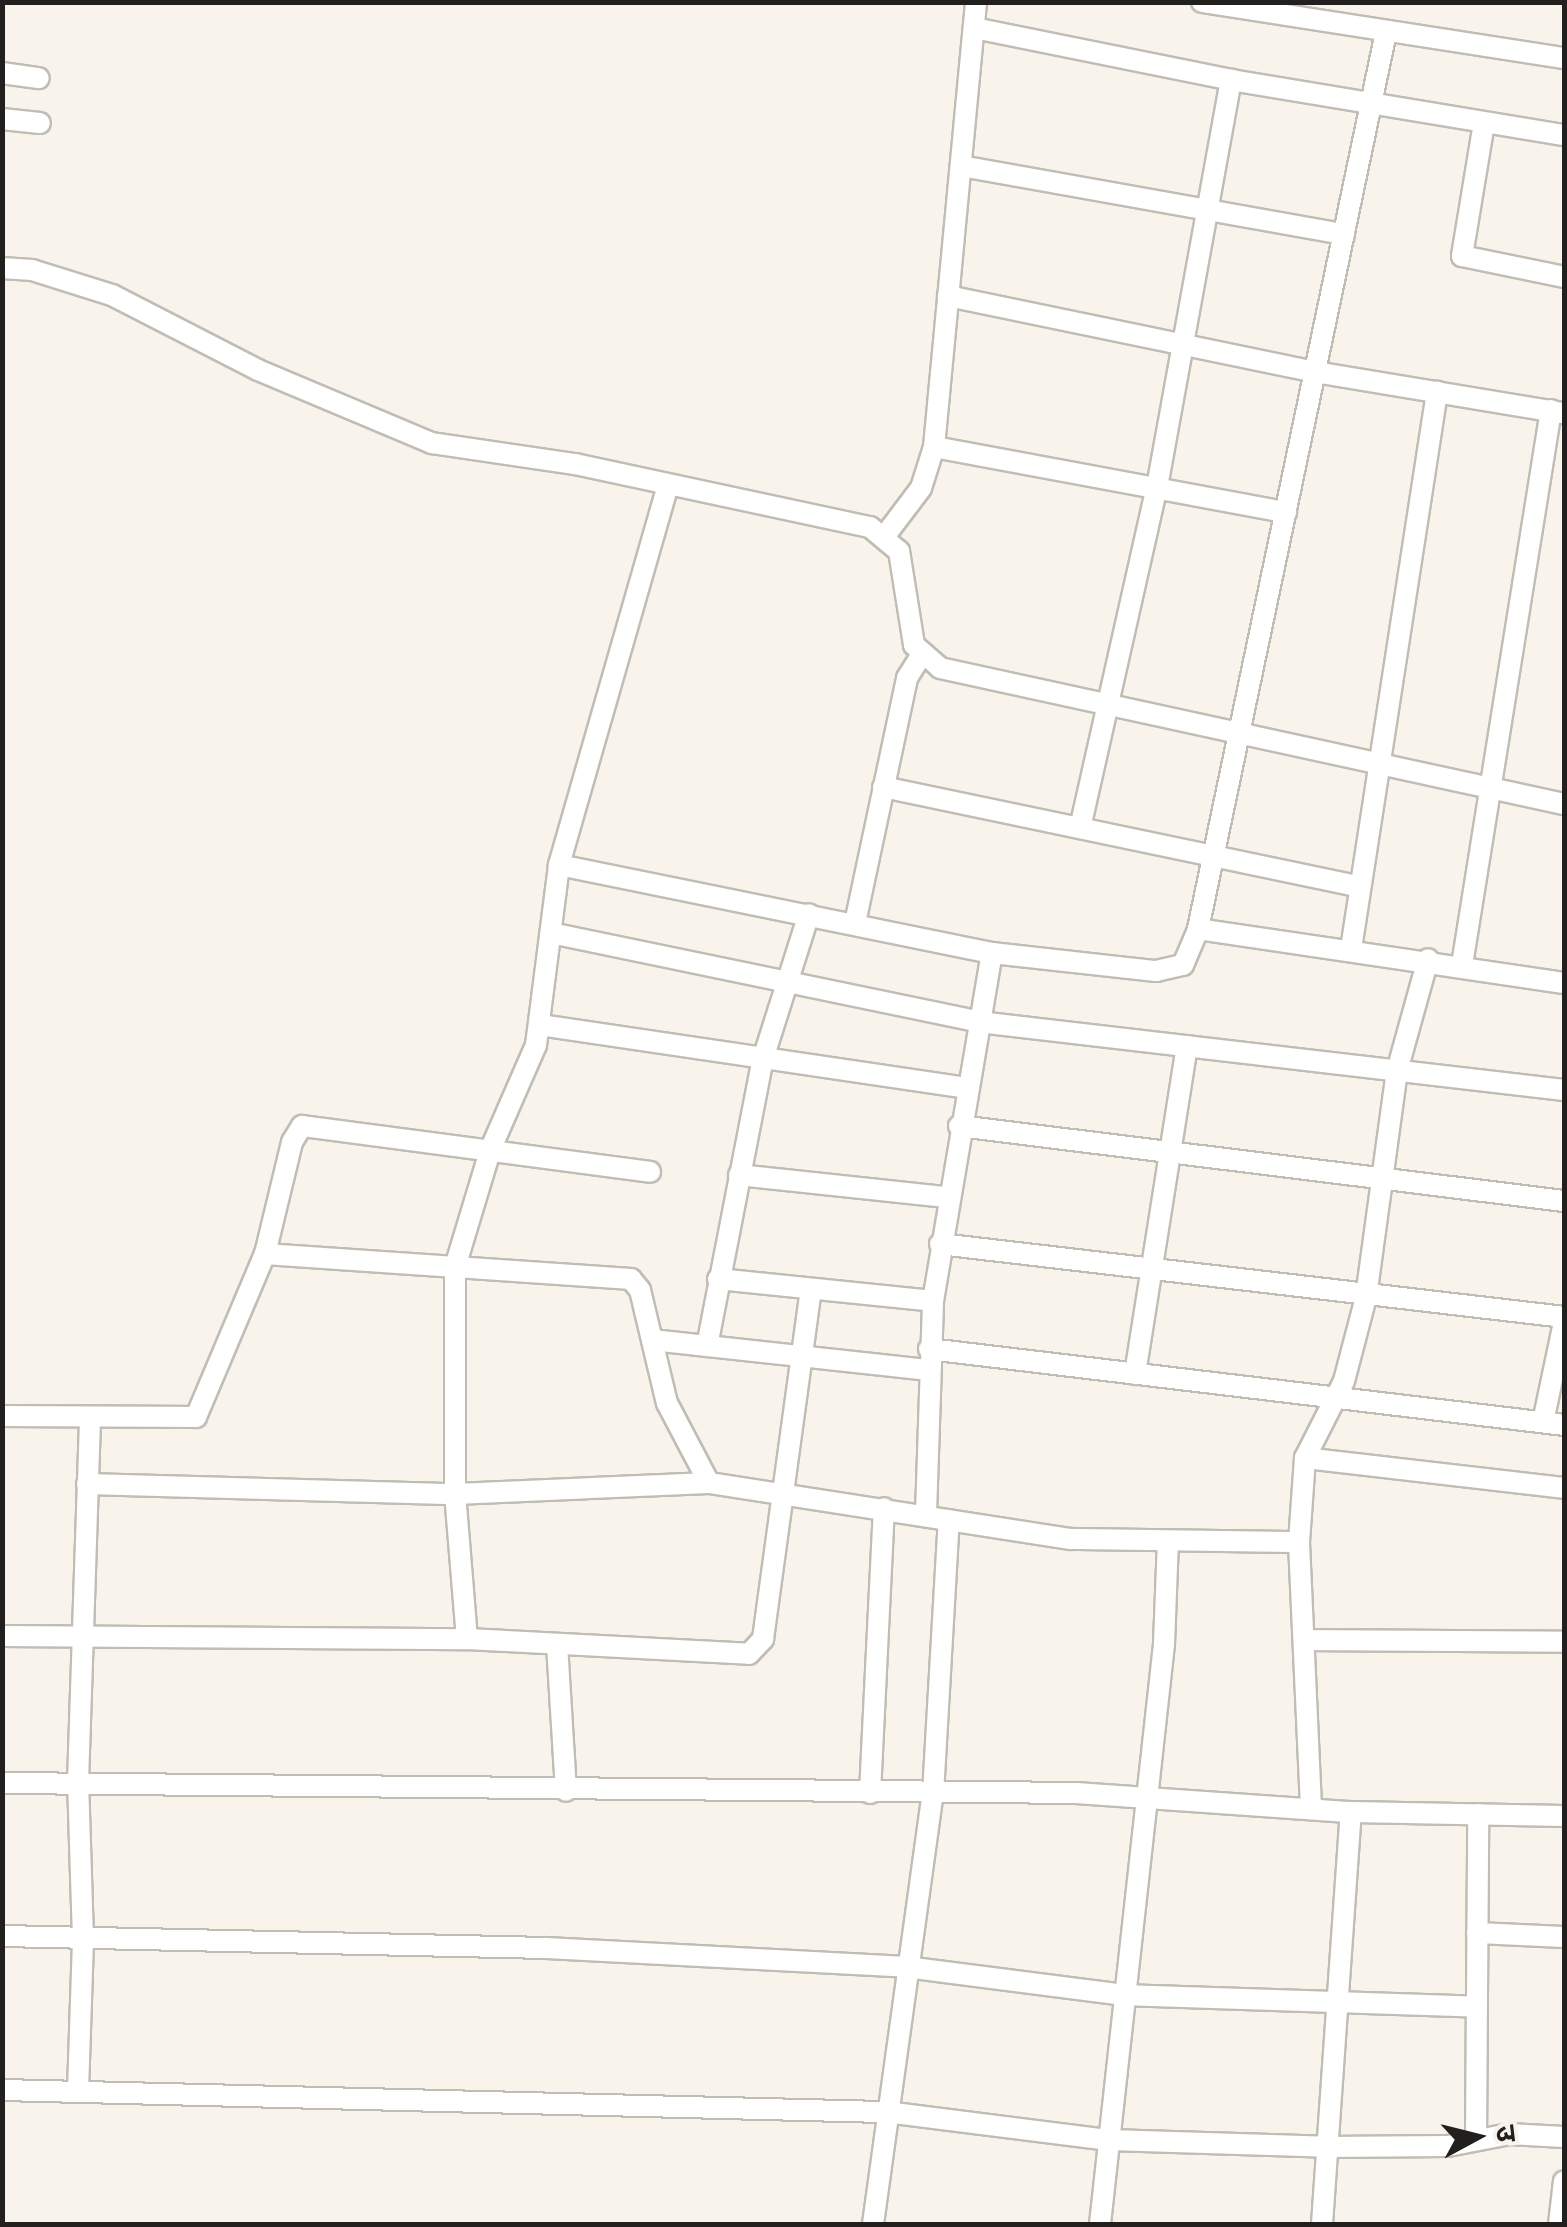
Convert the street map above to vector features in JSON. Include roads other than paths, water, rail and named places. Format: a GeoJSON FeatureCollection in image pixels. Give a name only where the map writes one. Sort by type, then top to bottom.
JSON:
{"type":"FeatureCollection","features":[{"type":"Feature","properties":{"kind":"street"},"geometry":{"type":"LineString","coordinates":[[884,536],[922,488],[934,447],[976,2]]}},
{"type":"Feature","properties":{"kind":"street"},"geometry":{"type":"LineString","coordinates":[[1202,2],[1564,58]]}},
{"type":"Feature","properties":{"kind":"street"},"geometry":{"type":"LineString","coordinates":[[974,28],[1231,80],[1564,135]]}},
{"type":"Feature","properties":{"kind":"street"},"geometry":{"type":"LineString","coordinates":[[559,865],[992,953],[1172,969],[1190,954],[1386,32]]}},
{"type":"Feature","properties":{"kind":"street"},"geometry":{"type":"LineString","coordinates":[[2,73],[38,78]]}},
{"type":"Feature","properties":{"kind":"street"},"geometry":{"type":"LineString","coordinates":[[1080,828],[1157,487],[1231,80]]}},
{"type":"Feature","properties":{"kind":"street"},"geometry":{"type":"LineString","coordinates":[[2,119],[40,124]]}},
{"type":"Feature","properties":{"kind":"street"},"geometry":{"type":"LineString","coordinates":[[1484,123],[1462,256],[1564,277]]}},
{"type":"Feature","properties":{"kind":"street"},"geometry":{"type":"LineString","coordinates":[[961,166],[1344,234]]}},
{"type":"Feature","properties":{"kind":"street"},"geometry":{"type":"LineString","coordinates":[[2,268],[32,270],[112,296],[395,432],[870,527],[884,536],[905,569],[920,656],[907,678],[854,923]]}},
{"type":"Feature","properties":{"kind":"street"},"geometry":{"type":"LineString","coordinates":[[948,296],[1315,372],[1558,412],[1462,965]]}},
{"type":"Feature","properties":{"kind":"street"},"geometry":{"type":"LineString","coordinates":[[1351,948],[1437,392]]}},
{"type":"Feature","properties":{"kind":"street"},"geometry":{"type":"LineString","coordinates":[[934,447],[1286,512]]}},
{"type":"Feature","properties":{"kind":"street"},"geometry":{"type":"LineString","coordinates":[[468,1639],[455,1494],[455,1267],[491,1148],[540,1025],[559,865],[668,486]]}},
{"type":"Feature","properties":{"kind":"street"},"geometry":{"type":"LineString","coordinates":[[920,656],[940,668],[1240,728],[1564,804]]}},
{"type":"Feature","properties":{"kind":"street"},"geometry":{"type":"LineString","coordinates":[[884,787],[1360,887]]}},
{"type":"Feature","properties":{"kind":"street"},"geometry":{"type":"LineString","coordinates":[[707,1346],[762,1062],[810,914]]}},
{"type":"Feature","properties":{"kind":"street"},"geometry":{"type":"LineString","coordinates":[[1198,929],[1428,959],[1564,983]]}},
{"type":"Feature","properties":{"kind":"street"},"geometry":{"type":"LineString","coordinates":[[551,933],[787,986],[979,1022],[1564,1090]]}},
{"type":"Feature","properties":{"kind":"street"},"geometry":{"type":"LineString","coordinates":[[926,1514],[933,1301],[958,1126],[992,953]]}},
{"type":"Feature","properties":{"kind":"street"},"geometry":{"type":"LineString","coordinates":[[1312,1808],[1299,1542],[1304,1458],[1315,1428],[1338,1398],[1366,1297],[1379,1180],[1397,1071],[1428,959]]}},
{"type":"Feature","properties":{"kind":"street"},"geometry":{"type":"LineString","coordinates":[[540,1025],[762,1062],[966,1088]]}},
{"type":"Feature","properties":{"kind":"street"},"geometry":{"type":"LineString","coordinates":[[1135,1374],[1187,1046]]}},
{"type":"Feature","properties":{"kind":"street"},"geometry":{"type":"LineString","coordinates":[[2,1416],[196,1417],[265,1254],[292,1142],[302,1126],[650,1172]]}},
{"type":"Feature","properties":{"kind":"street"},"geometry":{"type":"LineString","coordinates":[[958,1126],[1564,1201]]}},
{"type":"Feature","properties":{"kind":"street"},"geometry":{"type":"LineString","coordinates":[[740,1175],[946,1198]]}},
{"type":"Feature","properties":{"kind":"street"},"geometry":{"type":"LineString","coordinates":[[940,1244],[1564,1319],[1542,1422]]}},
{"type":"Feature","properties":{"kind":"street"},"geometry":{"type":"LineString","coordinates":[[265,1254],[631,1280],[652,1340],[667,1403],[709,1483]]}},
{"type":"Feature","properties":{"kind":"street"},"geometry":{"type":"LineString","coordinates":[[718,1279],[933,1301]]}},
{"type":"Feature","properties":{"kind":"street"},"geometry":{"type":"LineString","coordinates":[[2,1636],[468,1639],[737,1655],[758,1649],[786,1494],[811,1289]]}},
{"type":"Feature","properties":{"kind":"street"},"geometry":{"type":"LineString","coordinates":[[652,1340],[805,1356],[1135,1374],[1564,1425]]}},
{"type":"Feature","properties":{"kind":"street"},"geometry":{"type":"LineString","coordinates":[[78,2091],[83,1939],[78,1782],[90,1418]]}},
{"type":"Feature","properties":{"kind":"street"},"geometry":{"type":"LineString","coordinates":[[1304,1458],[1564,1488]]}},
{"type":"Feature","properties":{"kind":"street"},"geometry":{"type":"LineString","coordinates":[[88,1484],[455,1494],[709,1483],[926,1514],[1071,1540],[1299,1542]]}},
{"type":"Feature","properties":{"kind":"street"},"geometry":{"type":"LineString","coordinates":[[870,1793],[884,1508]]}},
{"type":"Feature","properties":{"kind":"street"},"geometry":{"type":"LineString","coordinates":[[873,2224],[933,1794],[949,1520]]}},
{"type":"Feature","properties":{"kind":"street"},"geometry":{"type":"LineString","coordinates":[[1100,2224],[1143,1800],[1164,1644],[1168,1542]]}},
{"type":"Feature","properties":{"kind":"street"},"geometry":{"type":"LineString","coordinates":[[1306,1640],[1564,1642]]}},
{"type":"Feature","properties":{"kind":"street"},"geometry":{"type":"LineString","coordinates":[[556,1644],[566,1791]]}},
{"type":"Feature","properties":{"kind":"street"},"geometry":{"type":"LineString","coordinates":[[2,1783],[933,1794],[1143,1800],[1352,1812],[1564,1816]]}},
{"type":"Feature","properties":{"kind":"street"},"geometry":{"type":"LineString","coordinates":[[1322,2224],[1352,1812]]}},
{"type":"Feature","properties":{"kind":"street"},"geometry":{"type":"LineString","coordinates":[[1476,2140],[1478,1814]]}},
{"type":"Feature","properties":{"kind":"street"},"geometry":{"type":"LineString","coordinates":[[1477,1933],[1564,1937]]}},
{"type":"Feature","properties":{"kind":"street"},"geometry":{"type":"LineString","coordinates":[[2,1936],[547,1948],[906,1967],[1124,1995],[1477,2007]]}},
{"type":"Feature","properties":{"kind":"street"},"geometry":{"type":"LineString","coordinates":[[2,2090],[886,2112],[1109,2140],[1327,2148],[1476,2140],[1509,2134],[1564,2137]]}},
{"type":"Feature","properties":{"kind":"street"},"geometry":{"type":"LineString","coordinates":[[1559,2224],[1564,2181]]}}]}
